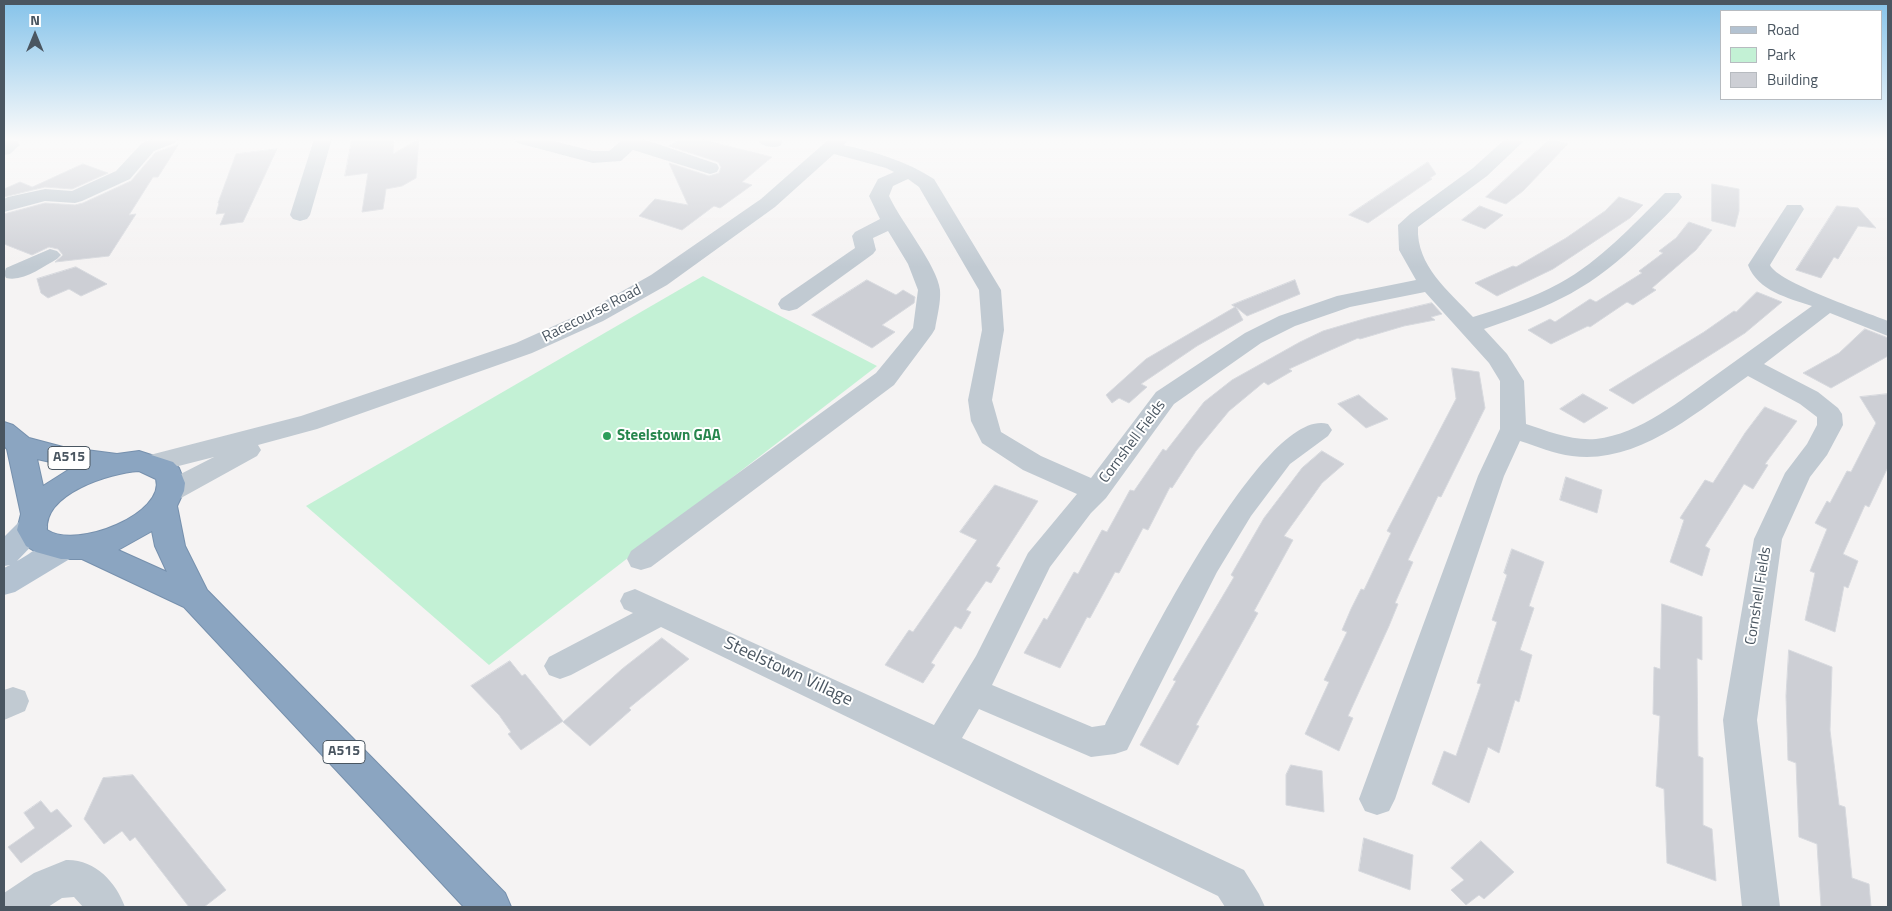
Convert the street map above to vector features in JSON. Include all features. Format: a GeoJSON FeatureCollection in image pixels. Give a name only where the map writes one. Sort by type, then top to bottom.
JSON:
{"type":"FeatureCollection","features":[{"type":"Feature","properties":{"kind":"highway","name":"A515"},"geometry":{"type":"LineString","coordinates":[[12,438],[33,520],[35,538],[45,546],[73,548],[195,598]]}},
{"type":"Feature","properties":{"kind":"highway","name":"A515"},"geometry":{"type":"LineString","coordinates":[[12,438],[63,458],[120,462],[139,461],[155,463],[166,469],[172,478],[167,498],[170,546],[195,598],[491,907]]}},
{"type":"Feature","properties":{"kind":"highway","name":"A515"},"geometry":{"type":"LineString","coordinates":[[33,520],[45,500],[66,484],[99,468],[120,462]]}},
{"type":"Feature","properties":{"kind":"highway"},"geometry":{"type":"LineString","coordinates":[[73,548],[107,541],[129,532],[148,519],[167,498]]}},
{"type":"Feature","properties":{"kind":"main road"},"geometry":{"type":"LineString","coordinates":[[4,555],[33,520]]}},
{"type":"Feature","properties":{"kind":"main road"},"geometry":{"type":"LineString","coordinates":[[4,583],[73,548]]}},
{"type":"Feature","properties":{"kind":"street"},"geometry":{"type":"LineString","coordinates":[[4,206],[15,201],[45,195],[75,198],[109,182]]}},
{"type":"Feature","properties":{"kind":"street"},"geometry":{"type":"LineString","coordinates":[[300,215],[310,182]]}},
{"type":"Feature","properties":{"kind":"street","name":"Racecourse Road"},"geometry":{"type":"LineString","coordinates":[[167,498],[237,454],[308,423],[524,348],[595,316],[659,280],[768,203],[792,182]]}},
{"type":"Feature","properties":{"kind":"street"},"geometry":{"type":"LineString","coordinates":[[641,560],[885,379],[924,329],[928,290],[919,264],[879,196],[886,183],[889,182]]}},
{"type":"Feature","properties":{"kind":"street","name":"Cornshell Fields"},"geometry":{"type":"LineString","coordinates":[[925,182],[990,290],[993,330],[980,400],[984,421],[992,437],[1032,463],[1096,491],[1165,398],[1253,338],[1286,321],[1345,301],[1430,284]]}},
{"type":"Feature","properties":{"kind":"street"},"geometry":{"type":"LineString","coordinates":[[1377,799],[1491,476],[1513,429],[1512,381],[1499,359],[1430,284],[1415,264],[1406,241],[1408,225],[1429,207],[1444,199],[1467,182]]}},
{"type":"Feature","properties":{"kind":"street"},"geometry":{"type":"LineString","coordinates":[[1470,326],[1536,303],[1581,280],[1623,248],[1672,196]]}},
{"type":"Feature","properties":{"kind":"street"},"geometry":{"type":"LineString","coordinates":[[1794,209],[1759,265],[1760,272],[1768,281],[1888,329]]}},
{"type":"Feature","properties":{"kind":"street"},"geometry":{"type":"LineString","coordinates":[[789,304],[866,250],[862,236],[892,221]]}},
{"type":"Feature","properties":{"kind":"street"},"geometry":{"type":"LineString","coordinates":[[14,273],[50,255]]}},
{"type":"Feature","properties":{"kind":"street"},"geometry":{"type":"LineString","coordinates":[[1513,429],[1573,447],[1605,447],[1650,432],[1747,365],[1828,304]]}},
{"type":"Feature","properties":{"kind":"street","name":"Cornshell Fields"},"geometry":{"type":"LineString","coordinates":[[1747,365],[1809,398],[1828,414],[1830,425],[1818,448],[1798,473],[1768,539],[1740,720],[1761,907]]}},
{"type":"Feature","properties":{"kind":"street","name":"Racecourse Road"},"geometry":{"type":"LineString","coordinates":[[155,463],[308,423]]}},
{"type":"Feature","properties":{"kind":"street"},"geometry":{"type":"LineString","coordinates":[[973,692],[1091,742],[1115,739],[1205,566],[1241,509],[1281,458],[1319,430]]}},
{"type":"Feature","properties":{"kind":"street"},"geometry":{"type":"LineString","coordinates":[[940,744],[973,692],[1038,561],[1081,506],[1096,491]]}},
{"type":"Feature","properties":{"kind":"street","name":"Steelstown Village"},"geometry":{"type":"LineString","coordinates":[[560,666],[648,607],[1231,883],[1246,907]]}},
{"type":"Feature","properties":{"kind":"street"},"geometry":{"type":"LineString","coordinates":[[17,907],[44,888],[72,879],[83,881],[106,907]]}},
{"type":"Feature","properties":{"kind":"green space","name":"Steelstown GAA"},"geometry":{"type":"Polygon","coordinates":[[[703,276],[877,366],[489,665],[306,506],[703,276]]]}},
{"type":"Feature","properties":{"kind":"building"},"geometry":{"type":"Polygon","coordinates":[[[20,182],[32,187],[44,182],[89,182],[72,189],[45,187],[4,197],[4,189],[20,182]]]}},
{"type":"Feature","properties":{"kind":"building"},"geometry":{"type":"Polygon","coordinates":[[[130,182],[150,182],[129,215],[136,214],[109,256],[55,262],[63,255],[58,249],[49,247],[32,255],[4,244],[4,214],[45,203],[75,205],[130,182]]]}},
{"type":"Feature","properties":{"kind":"building"},"geometry":{"type":"Polygon","coordinates":[[[226,182],[262,182],[243,222],[220,225],[225,213],[216,214],[226,182]]]}},
{"type":"Feature","properties":{"kind":"building"},"geometry":{"type":"Polygon","coordinates":[[[367,182],[410,182],[402,186],[386,189],[383,209],[362,212],[367,182]]]}},
{"type":"Feature","properties":{"kind":"building"},"geometry":{"type":"Polygon","coordinates":[[[677,182],[743,182],[752,185],[720,208],[714,206],[682,230],[639,216],[655,199],[688,205],[677,182]]]}},
{"type":"Feature","properties":{"kind":"building"},"geometry":{"type":"Polygon","coordinates":[[[1399,182],[1428,182],[1368,223],[1349,215],[1399,182]]]}},
{"type":"Feature","properties":{"kind":"building"},"geometry":{"type":"Polygon","coordinates":[[[1503,182],[1532,182],[1506,204],[1486,197],[1503,182]]]}},
{"type":"Feature","properties":{"kind":"building"},"geometry":{"type":"Polygon","coordinates":[[[1712,184],[1739,189],[1739,211],[1735,227],[1712,221],[1712,184]]]}},
{"type":"Feature","properties":{"kind":"building"},"geometry":{"type":"Polygon","coordinates":[[[1619,197],[1643,205],[1630,218],[1553,269],[1497,296],[1475,283],[1513,266],[1516,267],[1566,238],[1605,211],[1619,197]]]}},
{"type":"Feature","properties":{"kind":"building"},"geometry":{"type":"Polygon","coordinates":[[[1480,206],[1503,215],[1485,229],[1462,220],[1480,206]]]}},
{"type":"Feature","properties":{"kind":"building"},"geometry":{"type":"Polygon","coordinates":[[[1837,206],[1858,208],[1876,228],[1858,226],[1838,259],[1834,257],[1821,278],[1796,270],[1837,206]]]}},
{"type":"Feature","properties":{"kind":"building"},"geometry":{"type":"Polygon","coordinates":[[[1689,222],[1712,230],[1696,250],[1652,288],[1656,290],[1633,305],[1627,302],[1590,327],[1588,326],[1551,344],[1528,330],[1550,319],[1555,322],[1590,299],[1596,302],[1642,273],[1639,271],[1663,253],[1659,251],[1676,238],[1689,222]]]}},
{"type":"Feature","properties":{"kind":"building"},"geometry":{"type":"Polygon","coordinates":[[[76,267],[107,284],[81,296],[69,289],[48,298],[41,293],[37,279],[76,267]]]}},
{"type":"Feature","properties":{"kind":"building"},"geometry":{"type":"Polygon","coordinates":[[[867,280],[896,295],[903,290],[915,297],[914,303],[882,325],[895,332],[872,348],[812,315],[867,280]]]}},
{"type":"Feature","properties":{"kind":"building"},"geometry":{"type":"Polygon","coordinates":[[[1295,280],[1300,294],[1247,316],[1236,307],[1243,320],[1197,346],[1141,384],[1147,387],[1129,403],[1119,398],[1112,403],[1106,395],[1146,359],[1235,307],[1232,305],[1295,280]]]}},
{"type":"Feature","properties":{"kind":"building"},"geometry":{"type":"Polygon","coordinates":[[[1757,292],[1782,302],[1745,333],[1633,404],[1609,390],[1704,332],[1734,311],[1736,312],[1757,292]]]}},
{"type":"Feature","properties":{"kind":"building"},"geometry":{"type":"Polygon","coordinates":[[[1432,303],[1442,314],[1431,317],[1435,320],[1358,338],[1324,353],[1289,369],[1292,371],[1268,385],[1264,382],[1229,411],[1196,451],[1172,488],[1170,487],[1148,530],[1143,528],[1119,573],[1115,572],[1090,618],[1087,617],[1060,668],[1024,653],[1044,618],[1047,620],[1074,572],[1078,574],[1102,530],[1107,532],[1130,490],[1134,491],[1163,449],[1166,451],[1204,402],[1232,380],[1323,331],[1367,318],[1432,303]]]}},
{"type":"Feature","properties":{"kind":"building"},"geometry":{"type":"Polygon","coordinates":[[[1865,329],[1888,338],[1888,356],[1831,388],[1803,373],[1839,353],[1865,329]]]}},
{"type":"Feature","properties":{"kind":"building"},"geometry":{"type":"Polygon","coordinates":[[[1452,368],[1479,372],[1485,408],[1441,497],[1438,496],[1408,560],[1413,562],[1395,603],[1398,604],[1348,716],[1353,718],[1339,751],[1305,734],[1329,682],[1324,680],[1347,632],[1342,630],[1351,609],[1361,589],[1364,590],[1391,533],[1387,531],[1456,399],[1452,368]]]}},
{"type":"Feature","properties":{"kind":"building"},"geometry":{"type":"Polygon","coordinates":[[[1583,394],[1608,408],[1584,423],[1560,409],[1583,394]]]}},
{"type":"Feature","properties":{"kind":"building"},"geometry":{"type":"Polygon","coordinates":[[[1888,394],[1888,467],[1869,507],[1865,505],[1843,554],[1858,561],[1848,588],[1844,586],[1835,632],[1805,620],[1815,573],[1810,571],[1827,529],[1815,523],[1827,501],[1830,503],[1847,471],[1851,472],[1876,423],[1860,397],[1888,394]]]}},
{"type":"Feature","properties":{"kind":"building"},"geometry":{"type":"Polygon","coordinates":[[[1359,395],[1388,419],[1366,428],[1338,404],[1359,395]]]}},
{"type":"Feature","properties":{"kind":"building"},"geometry":{"type":"Polygon","coordinates":[[[1765,407],[1797,421],[1765,464],[1768,465],[1753,489],[1744,484],[1705,546],[1710,549],[1702,576],[1670,562],[1684,520],[1680,518],[1705,480],[1713,483],[1745,433],[1765,407]]]}},
{"type":"Feature","properties":{"kind":"building"},"geometry":{"type":"Polygon","coordinates":[[[1322,451],[1344,464],[1322,483],[1284,536],[1293,540],[1254,611],[1258,613],[1196,725],[1199,726],[1178,765],[1140,745],[1176,681],[1173,680],[1234,577],[1231,575],[1264,518],[1302,468],[1322,451]]]}},
{"type":"Feature","properties":{"kind":"building"},"geometry":{"type":"Polygon","coordinates":[[[1566,477],[1602,490],[1597,513],[1560,500],[1566,477]]]}},
{"type":"Feature","properties":{"kind":"building"},"geometry":{"type":"Polygon","coordinates":[[[995,485],[1038,501],[996,566],[1000,568],[991,583],[986,581],[966,610],[971,612],[961,629],[955,626],[931,663],[935,665],[923,683],[885,665],[909,630],[913,632],[977,540],[960,532],[995,485]]]}},
{"type":"Feature","properties":{"kind":"building"},"geometry":{"type":"Polygon","coordinates":[[[1512,549],[1544,562],[1529,606],[1534,608],[1520,650],[1532,655],[1519,702],[1515,700],[1499,753],[1488,747],[1469,803],[1432,784],[1444,751],[1456,756],[1481,684],[1477,683],[1497,622],[1492,620],[1507,575],[1504,573],[1512,549]]]}},
{"type":"Feature","properties":{"kind":"building"},"geometry":{"type":"Polygon","coordinates":[[[1662,604],[1702,617],[1702,660],[1697,658],[1698,756],[1703,758],[1703,825],[1712,829],[1716,881],[1667,863],[1664,789],[1656,786],[1660,716],[1653,714],[1654,667],[1660,669],[1662,604]]]}},
{"type":"Feature","properties":{"kind":"building"},"geometry":{"type":"Polygon","coordinates":[[[662,638],[689,659],[629,708],[631,710],[590,746],[563,722],[622,669],[662,638]]]}},
{"type":"Feature","properties":{"kind":"building"},"geometry":{"type":"Polygon","coordinates":[[[1789,650],[1832,667],[1830,730],[1839,805],[1845,807],[1852,878],[1869,884],[1871,907],[1821,907],[1817,844],[1799,837],[1796,763],[1788,760],[1786,696],[1789,650]]]}},
{"type":"Feature","properties":{"kind":"building"},"geometry":{"type":"Polygon","coordinates":[[[510,661],[522,676],[525,674],[563,721],[521,750],[508,734],[511,732],[499,715],[471,686],[510,661]]]}},
{"type":"Feature","properties":{"kind":"building"},"geometry":{"type":"Polygon","coordinates":[[[1291,765],[1322,771],[1324,812],[1286,805],[1286,775],[1291,765]]]}},
{"type":"Feature","properties":{"kind":"building"},"geometry":{"type":"Polygon","coordinates":[[[133,775],[226,890],[204,907],[189,907],[135,837],[130,841],[122,831],[104,844],[84,819],[103,778],[133,775]]]}},
{"type":"Feature","properties":{"kind":"building"},"geometry":{"type":"Polygon","coordinates":[[[41,801],[51,813],[57,809],[72,826],[21,863],[8,847],[35,828],[24,813],[41,801]]]}},
{"type":"Feature","properties":{"kind":"building"},"geometry":{"type":"Polygon","coordinates":[[[1364,838],[1413,855],[1410,890],[1359,871],[1364,838]]]}},
{"type":"Feature","properties":{"kind":"building"},"geometry":{"type":"Polygon","coordinates":[[[1481,841],[1514,872],[1484,899],[1479,895],[1466,905],[1451,890],[1464,880],[1451,868],[1481,841]]]}},
{"type":"Feature","properties":{"kind":"place","name":"Steelstown GAA"},"geometry":{"type":"Point","coordinates":[607,436]}}]}
